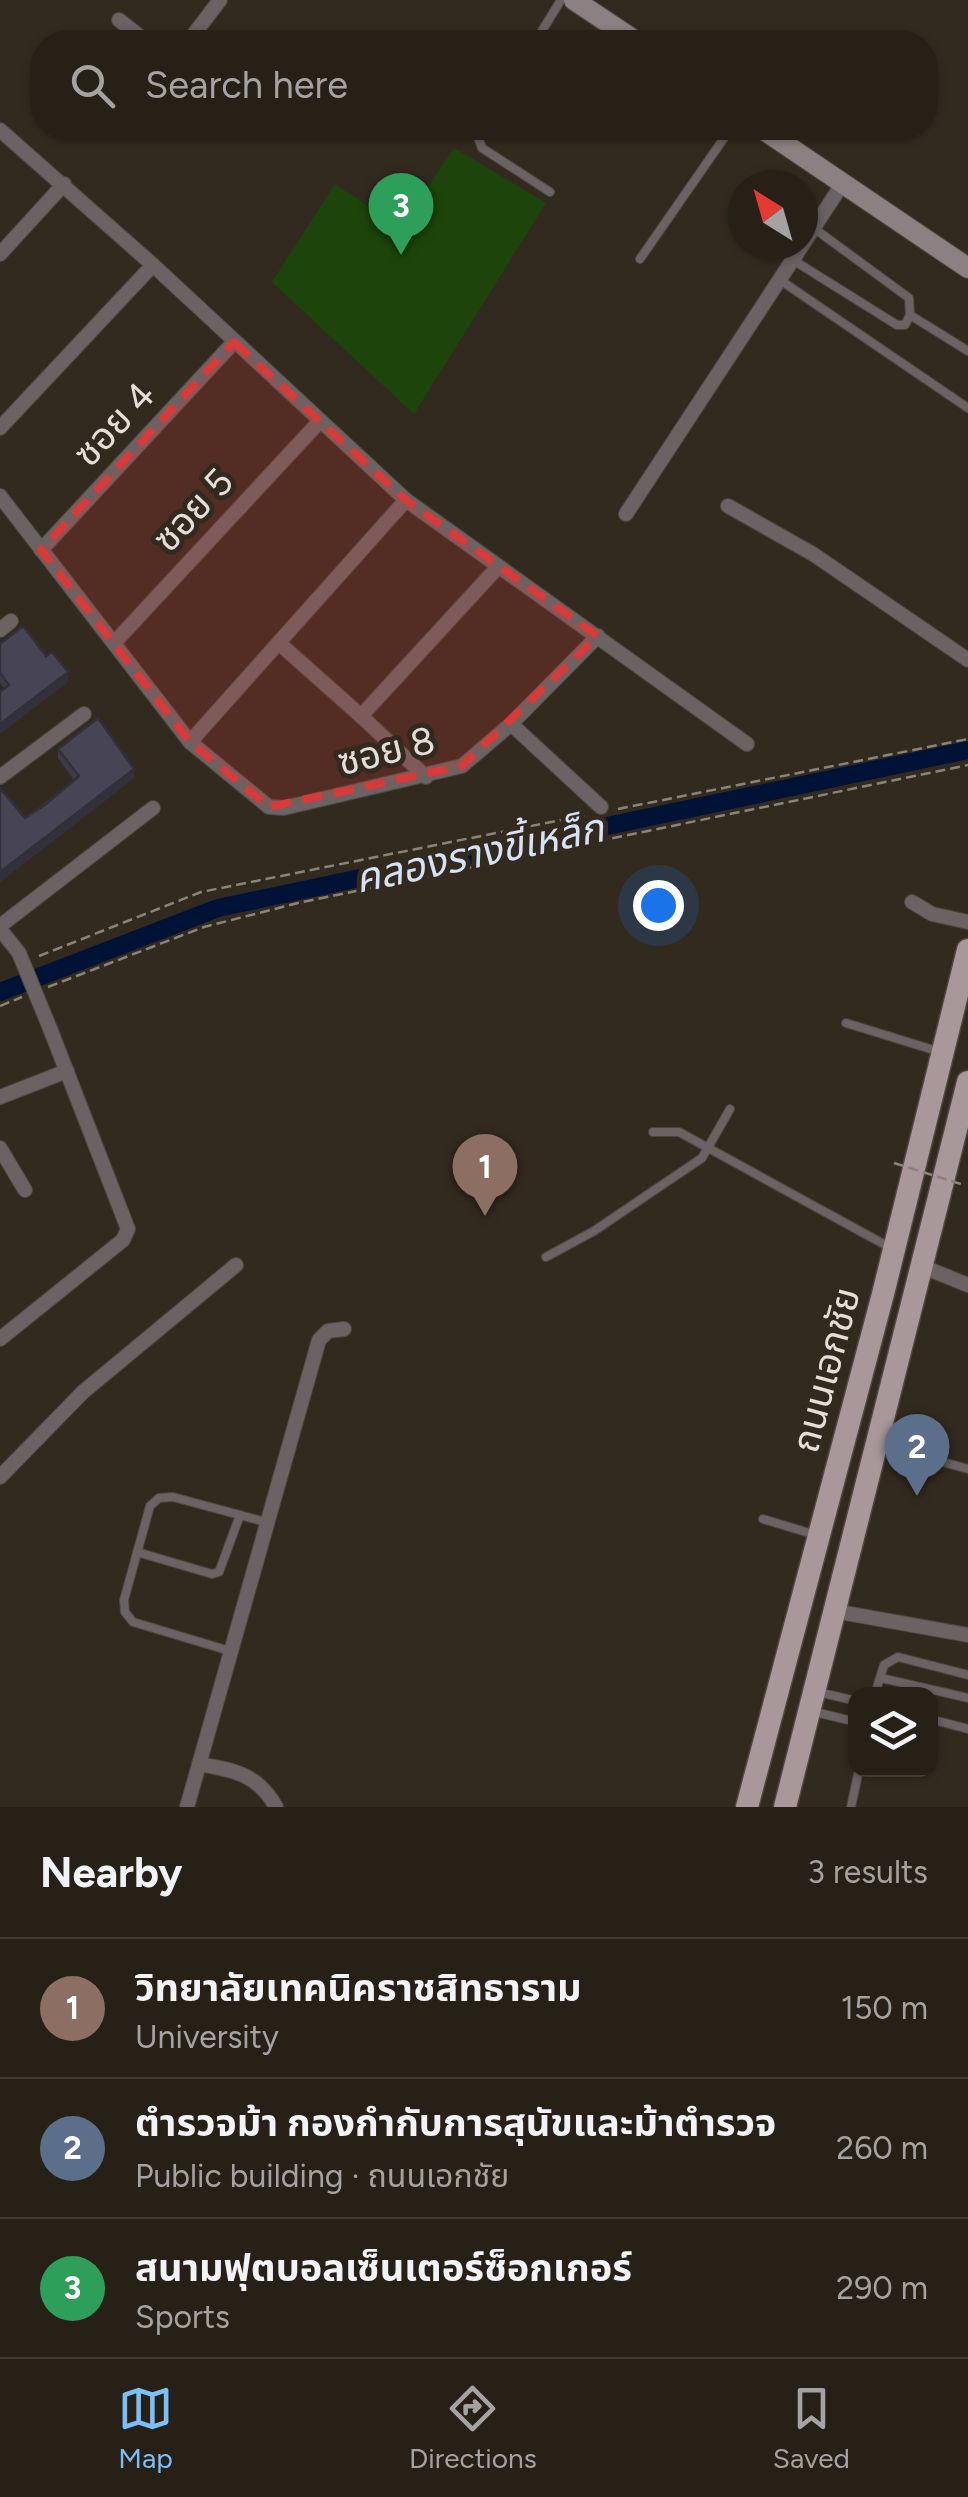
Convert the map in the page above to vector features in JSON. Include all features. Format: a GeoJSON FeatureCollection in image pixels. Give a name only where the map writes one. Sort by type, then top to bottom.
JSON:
{"type":"FeatureCollection","features":[{"type":"Feature","properties":{"kind":"main road"},"geometry":{"type":"LineString","coordinates":[[574,0],[618,30]]}},
{"type":"Feature","properties":{"kind":"main road"},"geometry":{"type":"LineString","coordinates":[[779,140],[968,268]]}},
{"type":"Feature","properties":{"kind":"main road","name":"ถนนเอกชัย"},"geometry":{"type":"LineString","coordinates":[[746,1807],[894,1250],[968,950]]}},
{"type":"Feature","properties":{"kind":"main road","name":"ถนนเอกชัย"},"geometry":{"type":"LineString","coordinates":[[784,1807],[921,1266],[963,1123],[968,1082]]}},
{"type":"Feature","properties":{"kind":"street"},"geometry":{"type":"LineString","coordinates":[[197,30],[220,0]]}},
{"type":"Feature","properties":{"kind":"street"},"geometry":{"type":"LineString","coordinates":[[119,20],[131,30]]}},
{"type":"Feature","properties":{"kind":"street"},"geometry":{"type":"LineString","coordinates":[[0,130],[153,265],[406,500],[747,744]]}},
{"type":"Feature","properties":{"kind":"street"},"geometry":{"type":"LineString","coordinates":[[818,223],[843,183]]}},
{"type":"Feature","properties":{"kind":"street"},"geometry":{"type":"LineString","coordinates":[[0,254],[64,184]]}},
{"type":"Feature","properties":{"kind":"street"},"geometry":{"type":"LineString","coordinates":[[626,514],[793,260]]}},
{"type":"Feature","properties":{"kind":"street"},"geometry":{"type":"LineString","coordinates":[[0,428],[153,265]]}},
{"type":"Feature","properties":{"kind":"street","name":"ซอย 4"},"geometry":{"type":"LineString","coordinates":[[41,550],[234,342]]}},
{"type":"Feature","properties":{"kind":"street","name":"ซอย 5"},"geometry":{"type":"LineString","coordinates":[[114,643],[320,421]]}},
{"type":"Feature","properties":{"kind":"street"},"geometry":{"type":"LineString","coordinates":[[0,496],[190,742],[406,500]]}},
{"type":"Feature","properties":{"kind":"street"},"geometry":{"type":"LineString","coordinates":[[728,506],[813,554],[968,660]]}},
{"type":"Feature","properties":{"kind":"street"},"geometry":{"type":"LineString","coordinates":[[361,716],[498,568]]}},
{"type":"Feature","properties":{"kind":"street","name":"ซอย 8"},"geometry":{"type":"LineString","coordinates":[[190,742],[258,802],[284,808],[426,777],[462,766],[511,724],[598,636]]}},
{"type":"Feature","properties":{"kind":"street"},"geometry":{"type":"LineString","coordinates":[[280,644],[426,777]]}},
{"type":"Feature","properties":{"kind":"street"},"geometry":{"type":"LineString","coordinates":[[0,776],[84,714]]}},
{"type":"Feature","properties":{"kind":"street"},"geometry":{"type":"LineString","coordinates":[[511,724],[600,807]]}},
{"type":"Feature","properties":{"kind":"street"},"geometry":{"type":"LineString","coordinates":[[0,1340],[123,1240],[128,1229],[52,1031],[19,954],[0,928],[154,808]]}},
{"type":"Feature","properties":{"kind":"street"},"geometry":{"type":"LineString","coordinates":[[912,902],[932,914],[968,922]]}},
{"type":"Feature","properties":{"kind":"street"},"geometry":{"type":"LineString","coordinates":[[0,1097],[68,1071]]}},
{"type":"Feature","properties":{"kind":"street"},"geometry":{"type":"LineString","coordinates":[[0,1148],[25,1190]]}},
{"type":"Feature","properties":{"kind":"street"},"geometry":{"type":"LineString","coordinates":[[0,1478],[83,1392],[236,1265]]}},
{"type":"Feature","properties":{"kind":"street"},"geometry":{"type":"LineString","coordinates":[[921,1266],[968,1285]]}},
{"type":"Feature","properties":{"kind":"street"},"geometry":{"type":"LineString","coordinates":[[187,1807],[319,1340],[328,1330],[344,1329]]}},
{"type":"Feature","properties":{"kind":"street"},"geometry":{"type":"LineString","coordinates":[[834,1611],[968,1636]]}},
{"type":"Feature","properties":{"kind":"street"},"geometry":{"type":"LineString","coordinates":[[199,1764],[242,1771],[260,1783],[276,1807]]}},
{"type":"Feature","properties":{"kind":"lane"},"geometry":{"type":"LineString","coordinates":[[542,30],[560,0]]}},
{"type":"Feature","properties":{"kind":"lane"},"geometry":{"type":"LineString","coordinates":[[479,140],[482,148],[550,192]]}},
{"type":"Feature","properties":{"kind":"lane"},"geometry":{"type":"LineString","coordinates":[[640,259],[723,140]]}},
{"type":"Feature","properties":{"kind":"lane"},"geometry":{"type":"LineString","coordinates":[[793,260],[897,325],[905,325],[910,316],[909,298],[818,232]]}},
{"type":"Feature","properties":{"kind":"lane"},"geometry":{"type":"LineString","coordinates":[[780,280],[968,408]]}},
{"type":"Feature","properties":{"kind":"lane"},"geometry":{"type":"LineString","coordinates":[[910,316],[968,351]]}},
{"type":"Feature","properties":{"kind":"lane"},"geometry":{"type":"LineString","coordinates":[[846,1023],[942,1052]]}},
{"type":"Feature","properties":{"kind":"lane"},"geometry":{"type":"LineString","coordinates":[[546,1257],[594,1231],[709,1150],[730,1109]]}},
{"type":"Feature","properties":{"kind":"lane"},"geometry":{"type":"LineString","coordinates":[[654,1132],[679,1132],[894,1250]]}},
{"type":"Feature","properties":{"kind":"lane"},"geometry":{"type":"LineString","coordinates":[[876,1444],[968,1469]]}},
{"type":"Feature","properties":{"kind":"lane"},"geometry":{"type":"LineString","coordinates":[[230,1652],[133,1622],[124,1612],[124,1600],[137,1552],[150,1506],[159,1498],[173,1497],[266,1522]]}},
{"type":"Feature","properties":{"kind":"lane"},"geometry":{"type":"LineString","coordinates":[[137,1552],[219,1572],[240,1514]]}},
{"type":"Feature","properties":{"kind":"lane"},"geometry":{"type":"LineString","coordinates":[[762,1519],[818,1536]]}},
{"type":"Feature","properties":{"kind":"lane"},"geometry":{"type":"LineString","coordinates":[[878,1687],[884,1665],[898,1657],[968,1675]]}},
{"type":"Feature","properties":{"kind":"lane"},"geometry":{"type":"LineString","coordinates":[[880,1678],[968,1698]]}},
{"type":"Feature","properties":{"kind":"lane"},"geometry":{"type":"LineString","coordinates":[[811,1700],[848,1701]]}},
{"type":"Feature","properties":{"kind":"lane"},"geometry":{"type":"LineString","coordinates":[[811,1700],[848,1718]]}},
{"type":"Feature","properties":{"kind":"lane"},"geometry":{"type":"LineString","coordinates":[[938,1721],[968,1729]]}},
{"type":"Feature","properties":{"kind":"lane"},"geometry":{"type":"LineString","coordinates":[[851,1807],[857,1777]]}},
{"type":"Feature","properties":{"kind":"path"},"geometry":{"type":"LineString","coordinates":[[37,956],[202,892],[968,739]]}},
{"type":"Feature","properties":{"kind":"path"},"geometry":{"type":"LineString","coordinates":[[0,1006],[204,927],[298,903],[968,765]]}},
{"type":"Feature","properties":{"kind":"path"},"geometry":{"type":"LineString","coordinates":[[894,1164],[964,1185]]}},
{"type":"Feature","properties":{"kind":"highlighted area"},"geometry":{"type":"Polygon","coordinates":[[[234,342],[406,500],[598,636],[462,766],[269,807],[190,742],[41,550],[234,342]]]}},
{"type":"Feature","properties":{"kind":"green space"},"geometry":{"type":"Polygon","coordinates":[[[454,148],[546,203],[414,414],[272,282],[335,184],[401,228],[454,148]]]}},
{"type":"Feature","properties":{"kind":"building"},"geometry":{"type":"Polygon","coordinates":[[[23,626],[46,656],[52,652],[68,672],[0,724],[0,692],[9,685],[0,673],[0,644],[23,626]]]}},
{"type":"Feature","properties":{"kind":"building"},"geometry":{"type":"Polygon","coordinates":[[[98,718],[134,769],[0,872],[0,788],[25,818],[46,804],[79,776],[58,749],[98,718]]]}},
{"type":"Feature","properties":{"kind":"waterway","name":"คลองรางขี้เหล็ก"},"geometry":{"type":"LineString","coordinates":[[0,992],[218,908],[968,750]]}},
{"type":"Feature","properties":{"kind":"place","name":"สนามฟุตบอลเซ็นเตอร์ซ็อกเกอร์"},"geometry":{"type":"Point","coordinates":[401,255]}},
{"type":"Feature","properties":{"kind":"place","name":"วิทยาลัยเทคนิคราชสิทธาราม"},"geometry":{"type":"Point","coordinates":[485,1216]}},
{"type":"Feature","properties":{"kind":"place","name":"ตำรวจม้า กองกำกับการสุนัขและม้าตำรวจ"},"geometry":{"type":"Point","coordinates":[917,1496]}}]}
